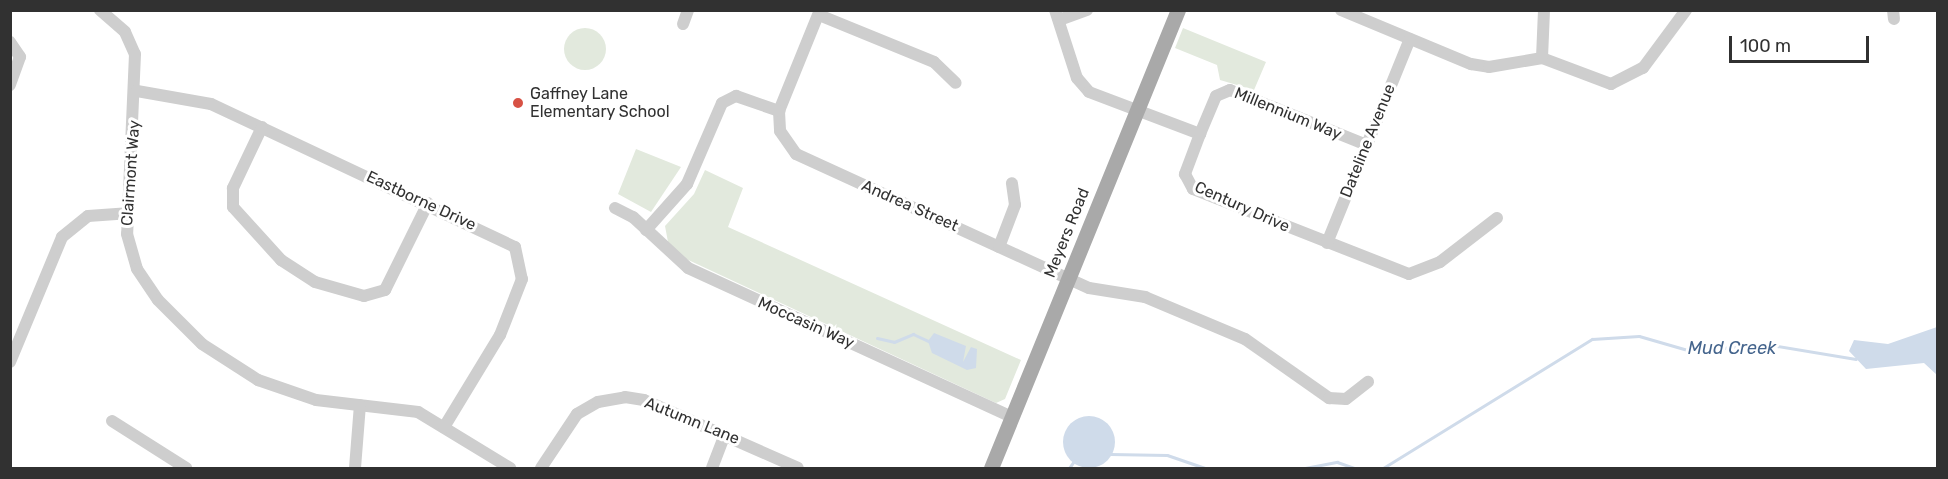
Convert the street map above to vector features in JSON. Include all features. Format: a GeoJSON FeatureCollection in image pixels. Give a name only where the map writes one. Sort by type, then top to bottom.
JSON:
{"type":"FeatureCollection","features":[{"type":"Feature","properties":{"kind":"main road","name":"Meyers Road"},"geometry":{"type":"LineString","coordinates":[[991,468],[1178,10]]}},
{"type":"Feature","properties":{"kind":"street","name":"Clairmont Way"},"geometry":{"type":"LineString","coordinates":[[100,10],[132,43],[136,92],[127,213],[130,248],[143,280],[202,344],[277,389],[360,405],[407,409],[444,427],[510,468]]}},
{"type":"Feature","properties":{"kind":"street"},"geometry":{"type":"LineString","coordinates":[[682,24],[688,10]]}},
{"type":"Feature","properties":{"kind":"street"},"geometry":{"type":"LineString","coordinates":[[1087,10],[1057,15],[1083,87],[1200,135]]}},
{"type":"Feature","properties":{"kind":"street"},"geometry":{"type":"LineString","coordinates":[[1341,10],[1410,39],[1489,67],[1542,58],[1601,82],[1621,83],[1643,68],[1686,10]]}},
{"type":"Feature","properties":{"kind":"street"},"geometry":{"type":"LineString","coordinates":[[1542,58],[1544,10]]}},
{"type":"Feature","properties":{"kind":"street"},"geometry":{"type":"LineString","coordinates":[[646,230],[687,184],[722,103],[736,96],[779,111],[819,13],[934,62],[956,83]]}},
{"type":"Feature","properties":{"kind":"street","name":"Dateline Avenue"},"geometry":{"type":"LineString","coordinates":[[1327,243],[1410,39]]}},
{"type":"Feature","properties":{"kind":"street"},"geometry":{"type":"LineString","coordinates":[[10,42],[20,57],[10,85]]}},
{"type":"Feature","properties":{"kind":"street","name":"Millennium Way"},"geometry":{"type":"LineString","coordinates":[[1200,135],[1216,96],[1230,90],[1367,145]]}},
{"type":"Feature","properties":{"kind":"street","name":"Eastborne Drive"},"geometry":{"type":"LineString","coordinates":[[136,92],[190,98],[262,127],[505,240],[524,267],[500,335],[444,427]]}},
{"type":"Feature","properties":{"kind":"street","name":"Andrea Street"},"geometry":{"type":"LineString","coordinates":[[779,111],[780,131],[796,154],[1068,278],[1103,292],[1144,297],[1245,339],[1329,398],[1350,397],[1368,382]]}},
{"type":"Feature","properties":{"kind":"street"},"geometry":{"type":"LineString","coordinates":[[262,127],[233,188],[233,207],[281,261],[315,282],[364,296],[385,290],[428,203]]}},
{"type":"Feature","properties":{"kind":"street","name":"Century Drive"},"geometry":{"type":"LineString","coordinates":[[1200,135],[1185,174],[1193,189],[1396,272],[1419,273],[1497,218]]}},
{"type":"Feature","properties":{"kind":"street"},"geometry":{"type":"LineString","coordinates":[[999,247],[1015,205],[1012,183]]}},
{"type":"Feature","properties":{"kind":"street","name":"Moccasin Way"},"geometry":{"type":"LineString","coordinates":[[615,208],[646,230],[674,260],[703,276],[1012,417]]}},
{"type":"Feature","properties":{"kind":"street"},"geometry":{"type":"LineString","coordinates":[[10,362],[62,237],[88,216],[127,213]]}},
{"type":"Feature","properties":{"kind":"street","name":"Autumn Lane"},"geometry":{"type":"LineString","coordinates":[[541,468],[577,414],[606,400],[644,400],[798,468]]}},
{"type":"Feature","properties":{"kind":"street"},"geometry":{"type":"LineString","coordinates":[[355,468],[360,405]]}},
{"type":"Feature","properties":{"kind":"street"},"geometry":{"type":"LineString","coordinates":[[112,421],[186,468]]}},
{"type":"Feature","properties":{"kind":"street"},"geometry":{"type":"LineString","coordinates":[[712,468],[725,434]]}},
{"type":"Feature","properties":{"kind":"shaded area"},"geometry":{"type":"Polygon","coordinates":[[[585,28],[593,29],[600,34],[605,41],[605,57],[600,64],[593,69],[585,70],[577,69],[570,64],[565,57],[564,49],[565,41],[570,34],[577,29],[585,28]]]}},
{"type":"Feature","properties":{"kind":"shaded area"},"geometry":{"type":"Polygon","coordinates":[[[1183,28],[1266,62],[1254,90],[1220,80],[1217,65],[1175,48],[1183,28]]]}},
{"type":"Feature","properties":{"kind":"shaded area"},"geometry":{"type":"Polygon","coordinates":[[[636,149],[681,167],[651,212],[618,194],[636,149]]]}},
{"type":"Feature","properties":{"kind":"shaded area"},"geometry":{"type":"Polygon","coordinates":[[[705,170],[743,188],[728,227],[1021,360],[1005,399],[996,403],[684,258],[668,242],[665,226],[694,194],[705,170]]]}},
{"type":"Feature","properties":{"kind":"water"},"geometry":{"type":"Polygon","coordinates":[[[1937,327],[1937,375],[1924,363],[1866,369],[1849,351],[1854,340],[1888,344],[1937,327]]]}},
{"type":"Feature","properties":{"kind":"water"},"geometry":{"type":"Polygon","coordinates":[[[934,333],[966,346],[963,362],[971,347],[977,349],[976,368],[967,370],[932,353],[928,341],[934,333]]]}},
{"type":"Feature","properties":{"kind":"water"},"geometry":{"type":"Polygon","coordinates":[[[1084,416],[1094,416],[1103,420],[1111,428],[1115,442],[1111,456],[1103,464],[1094,468],[1084,468],[1075,464],[1067,456],[1063,447],[1063,437],[1067,428],[1075,420],[1084,416]]]}},
{"type":"Feature","properties":{"kind":"waterway"},"geometry":{"type":"LineString","coordinates":[[877,338],[894,342],[913,334],[928,341]]}},
{"type":"Feature","properties":{"kind":"waterway","name":"Mud Creek"},"geometry":{"type":"LineString","coordinates":[[1383,468],[1592,339],[1639,336],[1691,351],[1765,344],[1856,359]]}},
{"type":"Feature","properties":{"kind":"waterway","name":"Mud Creek"},"geometry":{"type":"LineString","coordinates":[[1110,454],[1167,455],[1205,468]]}},
{"type":"Feature","properties":{"kind":"waterway","name":"Mud Creek"},"geometry":{"type":"LineString","coordinates":[[1069,468],[1074,461]]}},
{"type":"Feature","properties":{"kind":"waterway","name":"Mud Creek"},"geometry":{"type":"LineString","coordinates":[[1305,468],[1337,462],[1354,468]]}},
{"type":"Feature","properties":{"kind":"place","name":"Gaffney Lane Elementary School"},"geometry":{"type":"Point","coordinates":[518,103]}}]}
